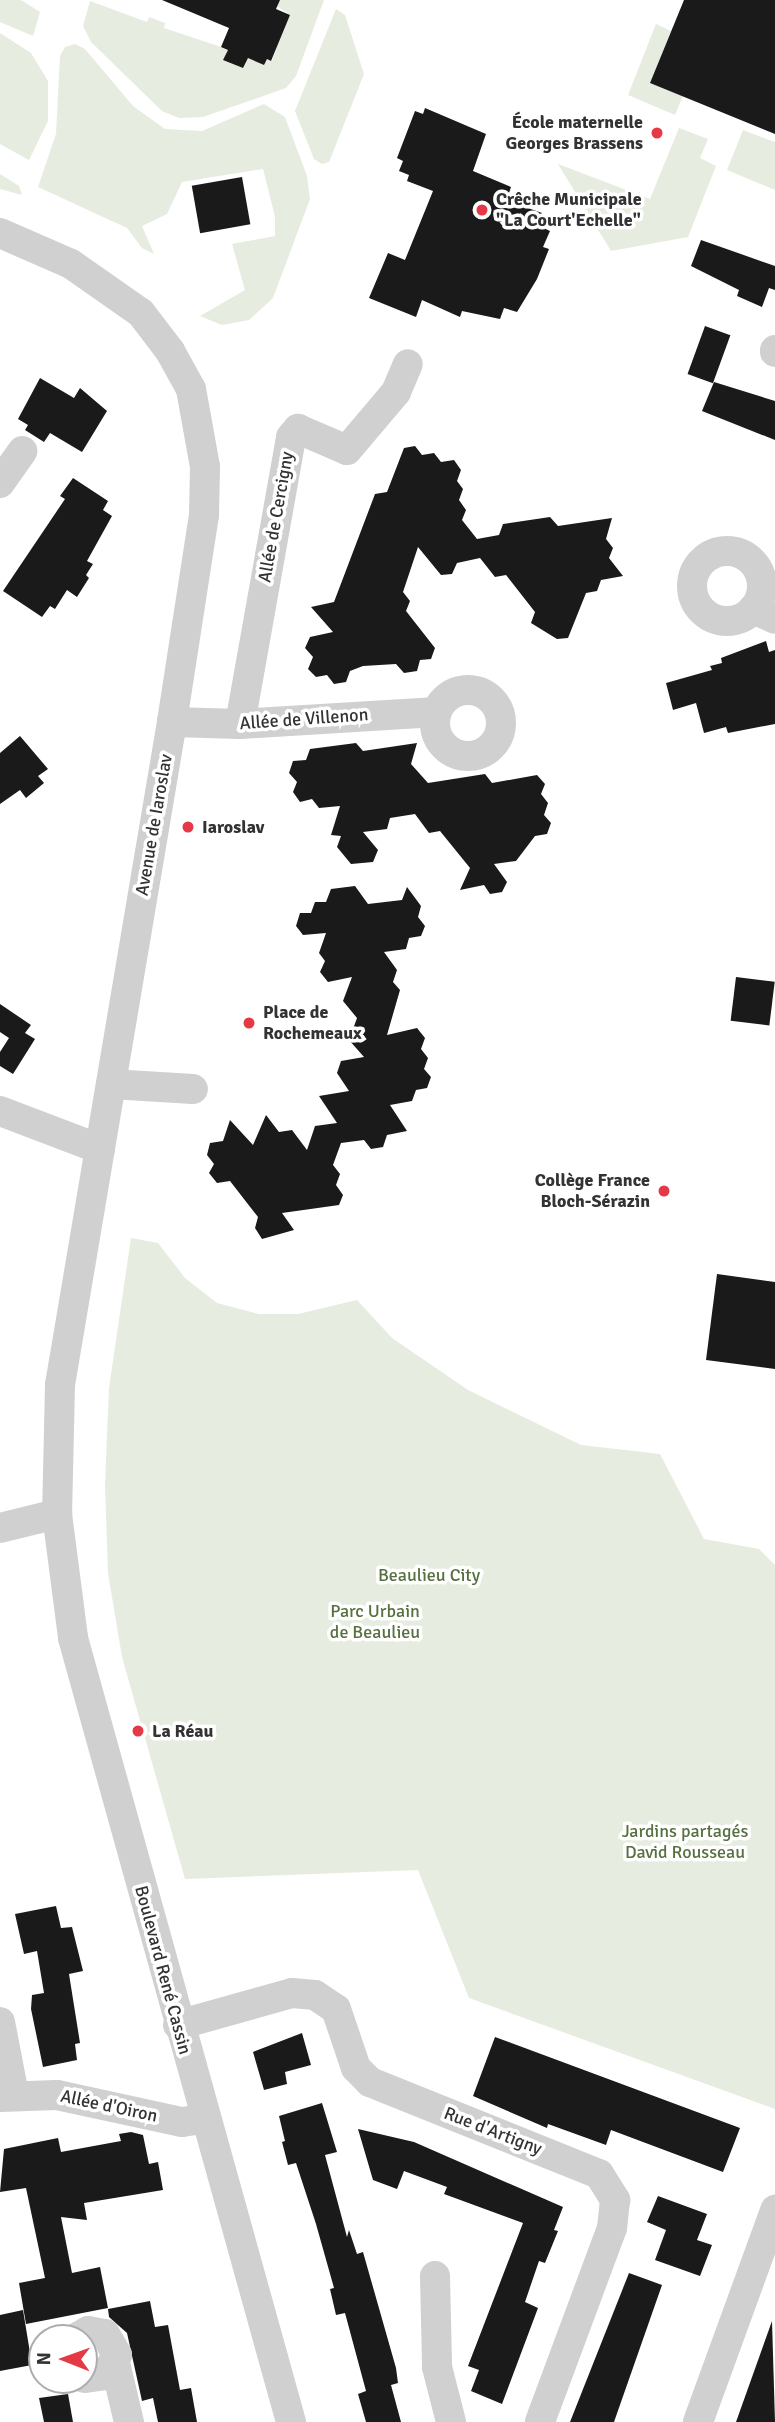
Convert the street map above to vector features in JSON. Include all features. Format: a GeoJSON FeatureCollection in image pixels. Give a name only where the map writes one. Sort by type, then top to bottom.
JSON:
{"type":"FeatureCollection","features":[{"type":"Feature","properties":{"kind":"street","name":"Avenue de Iaroslav"},"geometry":{"type":"LineString","coordinates":[[0,233],[107,285],[156,331],[191,389],[205,467],[204,515],[172,722],[60,1385],[57,1514]]}},
{"type":"Feature","properties":{"kind":"street","name":"Allée de Cercigny"},"geometry":{"type":"LineString","coordinates":[[240,724],[291,437],[298,429],[347,450],[396,392],[408,364]]}},
{"type":"Feature","properties":{"kind":"street"},"geometry":{"type":"LineString","coordinates":[[0,483],[22,450]]}},
{"type":"Feature","properties":{"kind":"street","name":"Allée de Villenon"},"geometry":{"type":"LineString","coordinates":[[172,722],[240,724],[437,712]]}},
{"type":"Feature","properties":{"kind":"street"},"geometry":{"type":"LineString","coordinates":[[111,1084],[193,1089]]}},
{"type":"Feature","properties":{"kind":"street"},"geometry":{"type":"LineString","coordinates":[[0,1111],[100,1149]]}},
{"type":"Feature","properties":{"kind":"street"},"geometry":{"type":"LineString","coordinates":[[0,1528],[57,1514]]}},
{"type":"Feature","properties":{"kind":"street","name":"Boulevard René Cassin"},"geometry":{"type":"LineString","coordinates":[[57,1514],[73,1638],[204,2119],[291,2422]]}},
{"type":"Feature","properties":{"kind":"street","name":"Rue d'Artigny"},"geometry":{"type":"LineString","coordinates":[[178,2025],[292,1993],[315,1995],[336,2009],[356,2068],[370,2082],[600,2174],[615,2200],[612,2228],[540,2422]]}},
{"type":"Feature","properties":{"kind":"street","name":"Allée d'Oiron"},"geometry":{"type":"LineString","coordinates":[[0,2022],[7,2096],[80,2098],[182,2122],[204,2119]]}},
{"type":"Feature","properties":{"kind":"street"},"geometry":{"type":"LineString","coordinates":[[698,2422],[775,2210]]}},
{"type":"Feature","properties":{"kind":"street"},"geometry":{"type":"LineString","coordinates":[[435,2276],[437,2367],[451,2422]]}},
{"type":"Feature","properties":{"kind":"street"},"geometry":{"type":"LineString","coordinates":[[98,2333],[104,2334],[115,2347],[115,2363],[129,2422]]}},
{"type":"Feature","properties":{"kind":"street"},"geometry":{"type":"LineString","coordinates":[[98,2376],[106,2375],[115,2363]]}},
{"type":"Feature","properties":{"kind":"green space"},"geometry":{"type":"Polygon","coordinates":[[[0,0],[21,0],[40,12],[33,36],[0,22],[0,0]]]}},
{"type":"Feature","properties":{"kind":"green space"},"geometry":{"type":"Polygon","coordinates":[[[268,0],[324,0],[296,76],[286,88],[203,117],[179,118],[162,111],[91,42],[83,26],[90,1],[147,22],[149,17],[165,23],[164,28],[228,50],[224,60],[243,68],[248,58],[264,65],[267,59],[272,61],[277,47],[273,45],[290,15],[268,0]]]}},
{"type":"Feature","properties":{"kind":"green space"},"geometry":{"type":"Polygon","coordinates":[[[336,9],[345,15],[364,74],[329,162],[322,164],[314,159],[295,111],[336,9]]]}},
{"type":"Feature","properties":{"kind":"green space"},"geometry":{"type":"Polygon","coordinates":[[[656,24],[671,31],[650,83],[683,96],[675,115],[628,95],[656,24]]]}},
{"type":"Feature","properties":{"kind":"green space"},"geometry":{"type":"Polygon","coordinates":[[[0,33],[31,53],[48,81],[48,121],[29,160],[0,144],[0,33]]]}},
{"type":"Feature","properties":{"kind":"green space"},"geometry":{"type":"Polygon","coordinates":[[[75,44],[85,49],[133,106],[165,129],[202,131],[264,104],[285,117],[307,176],[310,199],[273,298],[249,320],[222,325],[200,316],[245,290],[232,244],[275,236],[275,217],[263,169],[182,182],[167,214],[142,226],[154,254],[142,248],[127,228],[38,187],[56,134],[60,56],[65,47],[75,44]]]}},
{"type":"Feature","properties":{"kind":"green space"},"geometry":{"type":"Polygon","coordinates":[[[679,128],[708,139],[700,158],[716,166],[688,237],[611,251],[558,164],[650,199],[679,128]]]}},
{"type":"Feature","properties":{"kind":"green space"},"geometry":{"type":"Polygon","coordinates":[[[743,130],[775,142],[775,190],[727,170],[743,130]]]}},
{"type":"Feature","properties":{"kind":"green space"},"geometry":{"type":"Polygon","coordinates":[[[0,174],[19,186],[22,195],[0,189],[0,174]]]}},
{"type":"Feature","properties":{"kind":"green space","name":"Parc Urbain de Beaulieu"},"geometry":{"type":"Polygon","coordinates":[[[131,1238],[158,1243],[185,1278],[217,1303],[259,1314],[298,1314],[357,1300],[392,1338],[468,1390],[581,1445],[660,1454],[704,1539],[759,1549],[775,1565],[775,2109],[469,1998],[418,1870],[185,1879],[122,1657],[108,1573],[105,1484],[109,1388],[131,1238]]]}},
{"type":"Feature","properties":{"kind":"building"},"geometry":{"type":"Polygon","coordinates":[[[162,0],[280,0],[276,9],[290,15],[271,61],[267,59],[264,65],[248,58],[243,68],[223,60],[228,50],[221,47],[229,28],[162,0]]]}},
{"type":"Feature","properties":{"kind":"building"},"geometry":{"type":"Polygon","coordinates":[[[684,0],[775,0],[775,134],[650,83],[684,0]]]}},
{"type":"Feature","properties":{"kind":"building","name":"Crêche Municipale \"La Court'Echelle\""},"geometry":{"type":"Polygon","coordinates":[[[425,108],[486,134],[473,171],[511,187],[509,193],[528,201],[525,207],[542,213],[537,225],[550,231],[543,247],[549,249],[537,279],[517,312],[504,308],[500,319],[462,311],[460,317],[422,300],[416,317],[369,298],[388,253],[405,260],[433,191],[407,181],[409,175],[399,171],[403,161],[397,158],[415,111],[423,114],[425,108]]]}},
{"type":"Feature","properties":{"kind":"building"},"geometry":{"type":"Polygon","coordinates":[[[242,177],[250,224],[200,233],[192,186],[242,177]]]}},
{"type":"Feature","properties":{"kind":"building"},"geometry":{"type":"Polygon","coordinates":[[[701,240],[775,266],[775,290],[769,288],[762,307],[737,296],[739,290],[691,266],[701,240]]]}},
{"type":"Feature","properties":{"kind":"building"},"geometry":{"type":"Polygon","coordinates":[[[705,326],[730,335],[713,383],[688,374],[705,326]]]}},
{"type":"Feature","properties":{"kind":"building"},"geometry":{"type":"Polygon","coordinates":[[[40,378],[74,398],[80,388],[107,411],[82,452],[50,433],[44,442],[25,430],[28,425],[18,419],[40,378]]]}},
{"type":"Feature","properties":{"kind":"building"},"geometry":{"type":"Polygon","coordinates":[[[714,382],[775,401],[775,440],[702,411],[714,382]]]}},
{"type":"Feature","properties":{"kind":"building"},"geometry":{"type":"Polygon","coordinates":[[[415,446],[422,455],[434,453],[441,462],[454,460],[461,470],[457,481],[463,489],[459,500],[466,510],[462,520],[477,539],[499,535],[503,524],[550,517],[558,526],[612,518],[606,539],[613,548],[609,558],[623,576],[601,580],[597,591],[586,593],[568,638],[557,639],[531,623],[535,612],[506,575],[495,577],[480,558],[457,563],[452,574],[441,575],[418,547],[403,592],[410,601],[406,611],[435,648],[431,659],[420,660],[417,671],[404,673],[396,664],[363,666],[350,671],[346,682],[334,684],[327,675],[316,677],[308,669],[313,657],[305,648],[310,637],[333,632],[311,607],[334,602],[375,494],[387,492],[404,448],[415,446]]]}},
{"type":"Feature","properties":{"kind":"building"},"geometry":{"type":"Polygon","coordinates":[[[73,478],[108,501],[103,510],[112,516],[87,561],[93,564],[86,575],[89,578],[77,597],[67,590],[55,609],[50,606],[42,617],[3,591],[65,499],[60,496],[73,478]]]}},
{"type":"Feature","properties":{"kind":"building"},"geometry":{"type":"Polygon","coordinates":[[[766,641],[769,652],[775,650],[775,724],[728,733],[726,727],[704,733],[696,703],[673,710],[666,683],[712,670],[710,666],[722,663],[721,658],[766,641]]]}},
{"type":"Feature","properties":{"kind":"building"},"geometry":{"type":"Polygon","coordinates":[[[20,736],[48,769],[38,776],[44,783],[26,798],[20,790],[0,804],[0,753],[20,736]]]}},
{"type":"Feature","properties":{"kind":"building"},"geometry":{"type":"Polygon","coordinates":[[[356,743],[363,751],[417,743],[411,764],[428,783],[485,774],[492,783],[537,775],[545,784],[541,794],[548,803],[544,815],[551,823],[547,834],[535,836],[516,861],[494,864],[507,882],[502,892],[490,894],[484,885],[460,890],[470,868],[440,831],[429,833],[415,814],[390,818],[387,829],[363,832],[378,850],[373,862],[351,864],[337,847],[341,836],[331,835],[340,806],[319,808],[312,799],[300,802],[293,792],[297,782],[289,773],[293,761],[306,760],[310,749],[356,743]]]}},
{"type":"Feature","properties":{"kind":"building"},"geometry":{"type":"Polygon","coordinates":[[[355,886],[368,904],[402,900],[407,887],[421,906],[418,917],[425,926],[421,936],[409,938],[406,949],[384,952],[397,970],[393,982],[400,990],[387,1035],[417,1028],[425,1038],[421,1049],[428,1058],[424,1069],[431,1077],[427,1088],[416,1090],[412,1101],[390,1105],[407,1131],[387,1135],[383,1147],[371,1149],[364,1140],[341,1143],[333,1165],[340,1174],[336,1185],[343,1195],[339,1205],[282,1213],[294,1230],[262,1239],[255,1228],[258,1217],[230,1181],[217,1183],[209,1173],[214,1164],[207,1155],[210,1143],[223,1141],[230,1120],[253,1145],[266,1115],[279,1132],[292,1130],[307,1150],[315,1126],[337,1123],[319,1096],[349,1091],[337,1073],[341,1061],[364,1057],[349,1040],[357,1018],[343,1001],[352,977],[328,982],[320,972],[325,961],[319,953],[326,933],[303,935],[296,926],[300,913],[311,913],[315,902],[326,902],[331,889],[355,886]]]}},
{"type":"Feature","properties":{"kind":"building"},"geometry":{"type":"Polygon","coordinates":[[[736,977],[775,982],[769,1025],[731,1021],[736,977]]]}},
{"type":"Feature","properties":{"kind":"building"},"geometry":{"type":"Polygon","coordinates":[[[0,1004],[31,1025],[25,1033],[35,1039],[13,1074],[0,1066],[0,1052],[9,1038],[0,1032],[0,1004]]]}},
{"type":"Feature","properties":{"kind":"building"},"geometry":{"type":"Polygon","coordinates":[[[717,1274],[775,1282],[775,1369],[706,1360],[717,1274]]]}},
{"type":"Feature","properties":{"kind":"building"},"geometry":{"type":"Polygon","coordinates":[[[56,1906],[61,1928],[72,1927],[83,1971],[69,1974],[80,2043],[75,2044],[77,2060],[43,2067],[31,2009],[32,1995],[44,1993],[37,1951],[24,1954],[15,1914],[56,1906]]]}},
{"type":"Feature","properties":{"kind":"building"},"geometry":{"type":"Polygon","coordinates":[[[302,2033],[311,2065],[285,2072],[287,2084],[264,2090],[253,2052],[302,2033]]]}},
{"type":"Feature","properties":{"kind":"building"},"geometry":{"type":"Polygon","coordinates":[[[495,2037],[740,2128],[723,2172],[611,2130],[606,2145],[548,2124],[547,2128],[473,2096],[495,2037]]]}},
{"type":"Feature","properties":{"kind":"building"},"geometry":{"type":"Polygon","coordinates":[[[322,2103],[337,2152],[325,2155],[347,2237],[349,2230],[357,2254],[363,2252],[396,2368],[398,2383],[391,2385],[401,2422],[366,2422],[358,2394],[366,2391],[345,2313],[336,2315],[330,2289],[334,2288],[316,2224],[296,2163],[288,2165],[282,2142],[285,2141],[279,2116],[322,2103]]]}},
{"type":"Feature","properties":{"kind":"building"},"geometry":{"type":"Polygon","coordinates":[[[358,2129],[414,2142],[563,2207],[554,2230],[558,2231],[545,2263],[539,2261],[525,2302],[538,2308],[502,2404],[471,2391],[479,2370],[468,2366],[523,2223],[444,2194],[447,2187],[404,2171],[397,2189],[373,2180],[358,2129]]]}},
{"type":"Feature","properties":{"kind":"building"},"geometry":{"type":"Polygon","coordinates":[[[131,2132],[143,2135],[149,2164],[158,2162],[163,2190],[84,2203],[87,2220],[61,2217],[72,2273],[100,2267],[108,2308],[26,2324],[19,2283],[45,2278],[26,2188],[0,2192],[4,2149],[58,2138],[61,2152],[121,2141],[119,2134],[131,2132]]]}},
{"type":"Feature","properties":{"kind":"building"},"geometry":{"type":"Polygon","coordinates":[[[658,2196],[707,2214],[697,2240],[712,2245],[700,2276],[655,2260],[666,2230],[647,2222],[658,2196]]]}},
{"type":"Feature","properties":{"kind":"building"},"geometry":{"type":"Polygon","coordinates":[[[629,2273],[662,2285],[614,2422],[570,2422],[629,2273]]]}},
{"type":"Feature","properties":{"kind":"building"},"geometry":{"type":"Polygon","coordinates":[[[150,2301],[155,2327],[168,2325],[180,2390],[191,2388],[197,2422],[158,2422],[153,2398],[142,2401],[127,2333],[109,2317],[108,2309],[150,2301]]]}},
{"type":"Feature","properties":{"kind":"building"},"geometry":{"type":"Polygon","coordinates":[[[23,2310],[28,2341],[28,2366],[0,2371],[0,2315],[23,2310]]]}},
{"type":"Feature","properties":{"kind":"building"},"geometry":{"type":"Polygon","coordinates":[[[772,2321],[775,2422],[736,2422],[772,2321]]]}},
{"type":"Feature","properties":{"kind":"building"},"geometry":{"type":"Polygon","coordinates":[[[68,2394],[73,2422],[44,2422],[39,2398],[68,2394]]]}},
{"type":"Feature","properties":{"kind":"place","name":"École maternelle Georges Brassens"},"geometry":{"type":"Point","coordinates":[657,133]}},
{"type":"Feature","properties":{"kind":"place","name":"Crêche Municipale \"La Court'Echelle\""},"geometry":{"type":"Point","coordinates":[482,210]}},
{"type":"Feature","properties":{"kind":"place","name":"Iaroslav"},"geometry":{"type":"Point","coordinates":[188,827]}},
{"type":"Feature","properties":{"kind":"place","name":"Place de Rochemeaux"},"geometry":{"type":"Point","coordinates":[249,1023]}},
{"type":"Feature","properties":{"kind":"place","name":"Collège France Bloch-Sérazin"},"geometry":{"type":"Point","coordinates":[664,1191]}},
{"type":"Feature","properties":{"kind":"place","name":"La Réau"},"geometry":{"type":"Point","coordinates":[138,1731]}},
{"type":"Feature","properties":{"kind":"park label","name":"Beaulieu City"},"geometry":{"type":"Point","coordinates":[429,1575]}},
{"type":"Feature","properties":{"kind":"park label","name":"Jardins partagés David Rousseau"},"geometry":{"type":"Point","coordinates":[685,1842]}}]}
